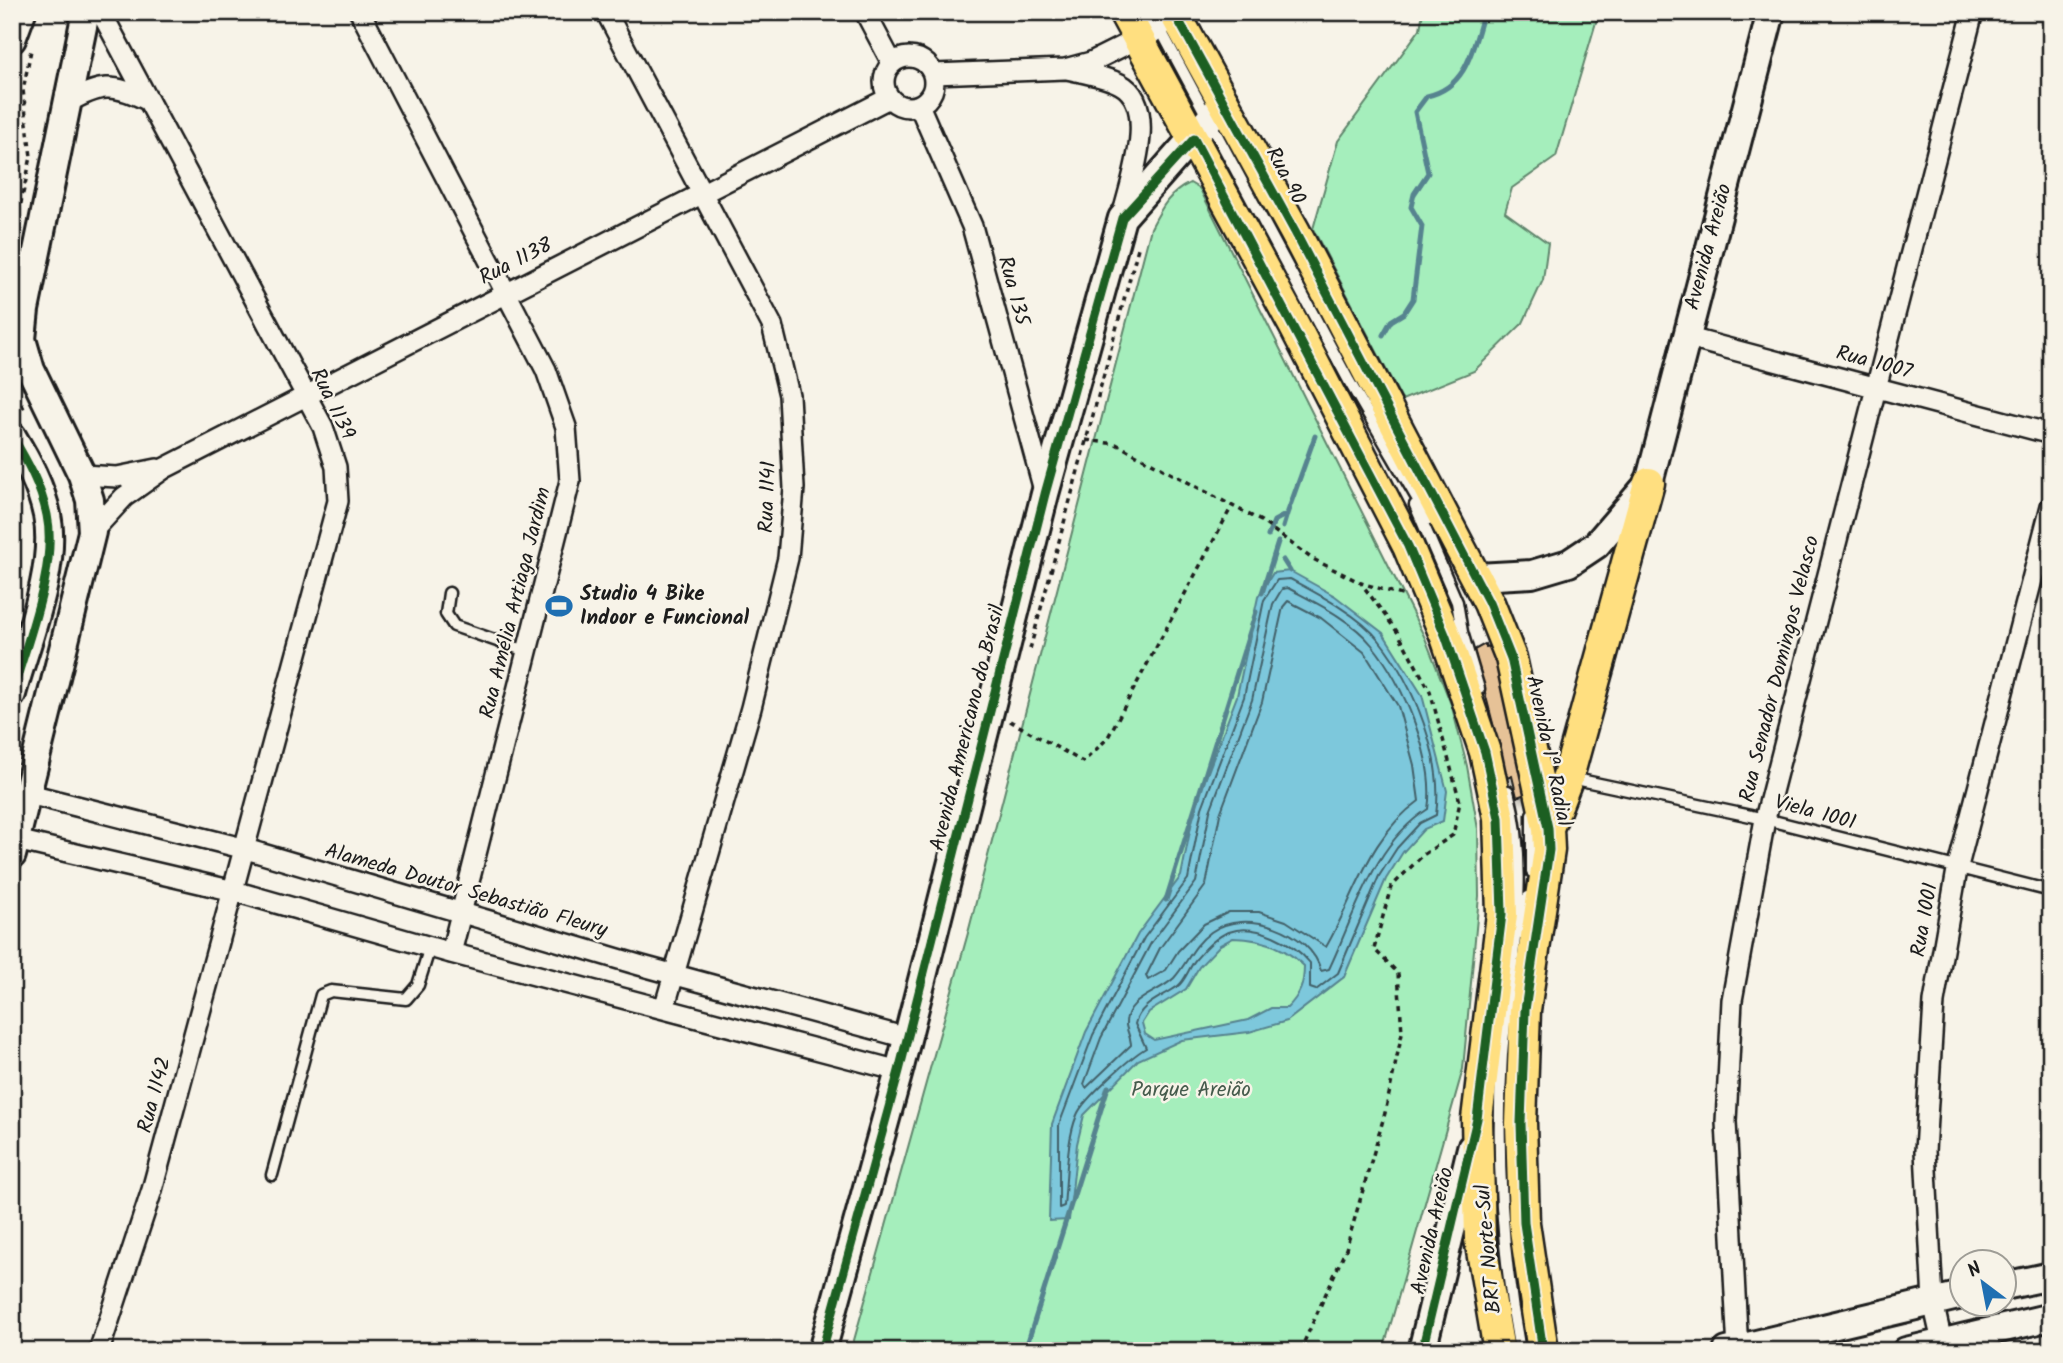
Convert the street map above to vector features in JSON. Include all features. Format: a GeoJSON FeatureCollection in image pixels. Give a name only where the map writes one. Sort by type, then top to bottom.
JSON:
{"type":"FeatureCollection","features":[{"type":"Feature","properties":{"kind":"main road","name":"Rua 90"},"geometry":{"type":"LineString","coordinates":[[1124,12],[1162,19]]}},
{"type":"Feature","properties":{"kind":"main road","name":"Rua 90"},"geometry":{"type":"LineString","coordinates":[[1162,19],[1331,397],[1408,546],[1446,637],[1485,752],[1499,818],[1502,914],[1477,1119]]}},
{"type":"Feature","properties":{"kind":"main road","name":"Rua 90"},"geometry":{"type":"LineString","coordinates":[[1162,19],[1209,121],[1362,358]]}},
{"type":"Feature","properties":{"kind":"main road","name":"Avenida 1ª Radial"},"geometry":{"type":"LineString","coordinates":[[1362,358],[1477,577],[1511,658],[1548,828],[1549,850],[1525,1010],[1521,1123],[1524,1223],[1543,1351]]}},
{"type":"Feature","properties":{"kind":"main road"},"geometry":{"type":"LineString","coordinates":[[1548,828],[1568,777],[1649,483]]}},
{"type":"Feature","properties":{"kind":"main road"},"geometry":{"type":"LineString","coordinates":[[1477,1119],[1480,1239],[1499,1351]]}},
{"type":"Feature","properties":{"kind":"street"},"geometry":{"type":"LineString","coordinates":[[12,19],[21,12]]}},
{"type":"Feature","properties":{"kind":"street"},"geometry":{"type":"LineString","coordinates":[[21,12],[23,41]]}},
{"type":"Feature","properties":{"kind":"street"},"geometry":{"type":"LineString","coordinates":[[86,12],[25,310],[23,339],[31,370],[82,475],[90,500],[92,532],[19,793],[14,845],[234,891],[451,953],[900,1071]]}},
{"type":"Feature","properties":{"kind":"street","name":"Rua 1139"},"geometry":{"type":"LineString","coordinates":[[101,12],[323,427],[337,467],[338,501],[246,849]]}},
{"type":"Feature","properties":{"kind":"street","name":"Rua Amélia Artiaga Jardim"},"geometry":{"type":"LineString","coordinates":[[360,12],[508,292],[546,369],[566,427],[569,481],[463,914],[451,953]]}},
{"type":"Feature","properties":{"kind":"street","name":"Rua 1141"},"geometry":{"type":"LineString","coordinates":[[606,12],[772,324],[789,395],[794,488],[788,558],[751,708],[664,1009]]}},
{"type":"Feature","properties":{"kind":"street"},"geometry":{"type":"LineString","coordinates":[[865,12],[892,63]]}},
{"type":"Feature","properties":{"kind":"street","name":"Avenida Areião"},"geometry":{"type":"LineString","coordinates":[[1649,483],[1770,12]]}},
{"type":"Feature","properties":{"kind":"street","name":"Rua Senador Domingos Velasco"},"geometry":{"type":"LineString","coordinates":[[1734,1350],[1726,1122],[1732,1000],[1765,819],[1973,12]]}},
{"type":"Feature","properties":{"kind":"street"},"geometry":{"type":"LineString","coordinates":[[933,74],[1065,69],[1091,62],[1162,19]]}},
{"type":"Feature","properties":{"kind":"street"},"geometry":{"type":"LineString","coordinates":[[902,57],[914,57],[929,66],[933,74],[932,93],[919,105],[896,104],[889,98],[884,81],[892,63],[902,57]]}},
{"type":"Feature","properties":{"kind":"street","name":"Avenida Americano do Brasil"},"geometry":{"type":"LineString","coordinates":[[822,1351],[900,1071],[1045,495],[1122,218],[1141,129],[1140,112],[1133,97],[1121,85],[1065,69]]}},
{"type":"Feature","properties":{"kind":"street"},"geometry":{"type":"LineString","coordinates":[[67,103],[88,90],[106,87],[124,88],[147,100]]}},
{"type":"Feature","properties":{"kind":"street","name":"Rua 1138"},"geometry":{"type":"LineString","coordinates":[[92,532],[124,497],[164,468],[889,98]]}},
{"type":"Feature","properties":{"kind":"street","name":"Rua 135"},"geometry":{"type":"LineString","coordinates":[[919,105],[972,226],[1045,495]]}},
{"type":"Feature","properties":{"kind":"street","name":"Avenida Americano do Brasil"},"geometry":{"type":"LineString","coordinates":[[1122,218],[1209,121]]}},
{"type":"Feature","properties":{"kind":"street","name":"Rua 1007"},"geometry":{"type":"LineString","coordinates":[[1685,337],[2051,434]]}},
{"type":"Feature","properties":{"kind":"street"},"geometry":{"type":"LineString","coordinates":[[12,436],[48,517],[45,574],[12,694]]}},
{"type":"Feature","properties":{"kind":"street","name":"Rua 1138"},"geometry":{"type":"LineString","coordinates":[[82,475],[117,477],[164,468]]}},
{"type":"Feature","properties":{"kind":"street"},"geometry":{"type":"LineString","coordinates":[[1477,577],[1532,574],[1569,563],[1596,545],[1649,483]]}},
{"type":"Feature","properties":{"kind":"street","name":"Rua 1001"},"geometry":{"type":"LineString","coordinates":[[1942,1347],[1933,1302],[1925,1151],[1934,1002],[1957,870],[2051,506]]}},
{"type":"Feature","properties":{"kind":"street","name":"Alameda Doutor Sebastião Fleury"},"geometry":{"type":"LineString","coordinates":[[19,793],[246,849],[463,914],[907,1038]]}},
{"type":"Feature","properties":{"kind":"street","name":"Rua 1142"},"geometry":{"type":"LineString","coordinates":[[99,1351],[152,1190],[246,849]]}},
{"type":"Feature","properties":{"kind":"street","name":"Avenida Areião"},"geometry":{"type":"LineString","coordinates":[[1422,1351],[1477,1119]]}},
{"type":"Feature","properties":{"kind":"street"},"geometry":{"type":"LineString","coordinates":[[2018,1283],[2051,1276]]}},
{"type":"Feature","properties":{"kind":"street"},"geometry":{"type":"LineString","coordinates":[[1734,1350],[1948,1298]]}},
{"type":"Feature","properties":{"kind":"street"},"geometry":{"type":"LineString","coordinates":[[1906,1351],[1942,1347],[2051,1317]]}},
{"type":"Feature","properties":{"kind":"lane"},"geometry":{"type":"LineString","coordinates":[[1209,121],[1400,473],[1470,584],[1497,641],[1530,776],[1533,850],[1531,878]]}},
{"type":"Feature","properties":{"kind":"lane"},"geometry":{"type":"LineString","coordinates":[[1400,473],[1457,602],[1462,632],[1483,705]]}},
{"type":"Feature","properties":{"kind":"lane"},"geometry":{"type":"LineString","coordinates":[[449,593],[446,614],[454,625],[526,651]]}},
{"type":"Feature","properties":{"kind":"lane"},"geometry":{"type":"LineString","coordinates":[[1490,728],[1500,765]]}},
{"type":"Feature","properties":{"kind":"lane","name":"BRT Norte-Sul"},"geometry":{"type":"LineString","coordinates":[[1504,777],[1514,814],[1518,934]]}},
{"type":"Feature","properties":{"kind":"lane","name":"Viela 1001"},"geometry":{"type":"LineString","coordinates":[[1568,777],[1765,819],[1957,870],[2051,891]]}},
{"type":"Feature","properties":{"kind":"lane","name":"BRT Norte-Sul"},"geometry":{"type":"LineString","coordinates":[[1520,1351],[1506,1256],[1500,1148],[1503,1054],[1518,934],[1530,892]]}},
{"type":"Feature","properties":{"kind":"lane"},"geometry":{"type":"LineString","coordinates":[[272,1175],[321,995],[331,991],[406,999],[418,985],[430,947]]}},
{"type":"Feature","properties":{"kind":"path"},"geometry":{"type":"LineString","coordinates":[[12,243],[31,157],[23,90],[23,41]]}},
{"type":"Feature","properties":{"kind":"path"},"geometry":{"type":"LineString","coordinates":[[12,383],[17,398]]}},
{"type":"Feature","properties":{"kind":"path"},"geometry":{"type":"LineString","coordinates":[[1086,440],[1116,444],[1261,521],[1311,558],[1362,583],[1412,598],[1406,586]]}},
{"type":"Feature","properties":{"kind":"path"},"geometry":{"type":"LineString","coordinates":[[1010,721],[1083,762],[1107,739],[1232,506]]}},
{"type":"Feature","properties":{"kind":"path"},"geometry":{"type":"LineString","coordinates":[[1300,1351],[1346,1249],[1385,1113],[1402,1033],[1398,973],[1374,949],[1391,887],[1423,855],[1452,835],[1460,802],[1430,691],[1398,633],[1362,583]]}},
{"type":"Feature","properties":{"kind":"green space"},"geometry":{"type":"Polygon","coordinates":[[[1423,12],[1599,12],[1556,157],[1512,188],[1505,212],[1548,243],[1543,280],[1523,323],[1474,371],[1402,400],[1313,229],[1338,141],[1420,29],[1423,12]]]}},
{"type":"Feature","properties":{"kind":"green space","name":"Parque Areião"},"geometry":{"type":"Polygon","coordinates":[[[1190,183],[1200,189],[1425,638],[1452,707],[1467,766],[1478,829],[1479,896],[1463,1069],[1383,1351],[851,1351],[968,933],[1151,228],[1167,201],[1190,183]]]}},
{"type":"Feature","properties":{"kind":"water"},"geometry":{"type":"Polygon","coordinates":[[[1290,571],[1335,596],[1383,633],[1422,695],[1447,791],[1443,821],[1424,829],[1403,852],[1386,879],[1344,977],[1287,1021],[1249,1032],[1182,1040],[1138,1060],[1084,1115],[1077,1144],[1069,1220],[1049,1221],[1052,1124],[1086,1032],[1138,934],[1181,876],[1195,806],[1237,696],[1258,597],[1273,573],[1290,571]],[[1233,938],[1220,945],[1199,967],[1186,989],[1149,1012],[1142,1023],[1145,1034],[1154,1040],[1248,1020],[1271,1008],[1287,1008],[1300,989],[1304,966],[1280,948],[1233,938]]]}},
{"type":"Feature","properties":{"kind":"building"},"geometry":{"type":"Polygon","coordinates":[[[1485,644],[1486,647],[1493,645],[1526,794],[1517,797],[1512,776],[1507,778],[1474,650],[1485,644]]]}},
{"type":"Feature","properties":{"kind":"waterway"},"geometry":{"type":"LineString","coordinates":[[1383,335],[1391,321],[1404,313],[1413,299],[1422,226],[1411,207],[1414,194],[1428,173],[1415,112],[1427,96],[1441,91],[1460,75],[1472,52],[1484,12]]}},
{"type":"Feature","properties":{"kind":"waterway"},"geometry":{"type":"LineString","coordinates":[[1268,536],[1274,521],[1287,514],[1315,436]]}},
{"type":"Feature","properties":{"kind":"waterway"},"geometry":{"type":"LineString","coordinates":[[1283,527],[1287,514]]}},
{"type":"Feature","properties":{"kind":"waterway"},"geometry":{"type":"LineString","coordinates":[[1262,593],[1278,542]]}},
{"type":"Feature","properties":{"kind":"waterway"},"geometry":{"type":"LineString","coordinates":[[1283,560],[1290,571]]}},
{"type":"Feature","properties":{"kind":"waterway"},"geometry":{"type":"LineString","coordinates":[[1166,900],[1256,612]]}},
{"type":"Feature","properties":{"kind":"waterway"},"geometry":{"type":"LineString","coordinates":[[1025,1351],[1108,1087]]}},
{"type":"Feature","properties":{"kind":"cycle path"},"geometry":{"type":"LineString","coordinates":[[1174,12],[1295,232],[1489,603],[1511,658],[1548,828],[1549,850],[1525,1010],[1521,1123],[1524,1223],[1543,1351]]}},
{"type":"Feature","properties":{"kind":"cycle path"},"geometry":{"type":"LineString","coordinates":[[822,1351],[899,1071],[1045,494],[1122,218],[1194,139],[1408,546],[1446,637],[1485,752],[1499,818],[1502,914],[1477,1119],[1422,1351]]}},
{"type":"Feature","properties":{"kind":"cycle path"},"geometry":{"type":"LineString","coordinates":[[12,436],[41,494],[49,536],[48,558],[39,605],[12,694]]}},
{"type":"Feature","properties":{"kind":"place","name":"Studio 4 Bike Indoor e Funcional"},"geometry":{"type":"Point","coordinates":[559,606]}}]}
